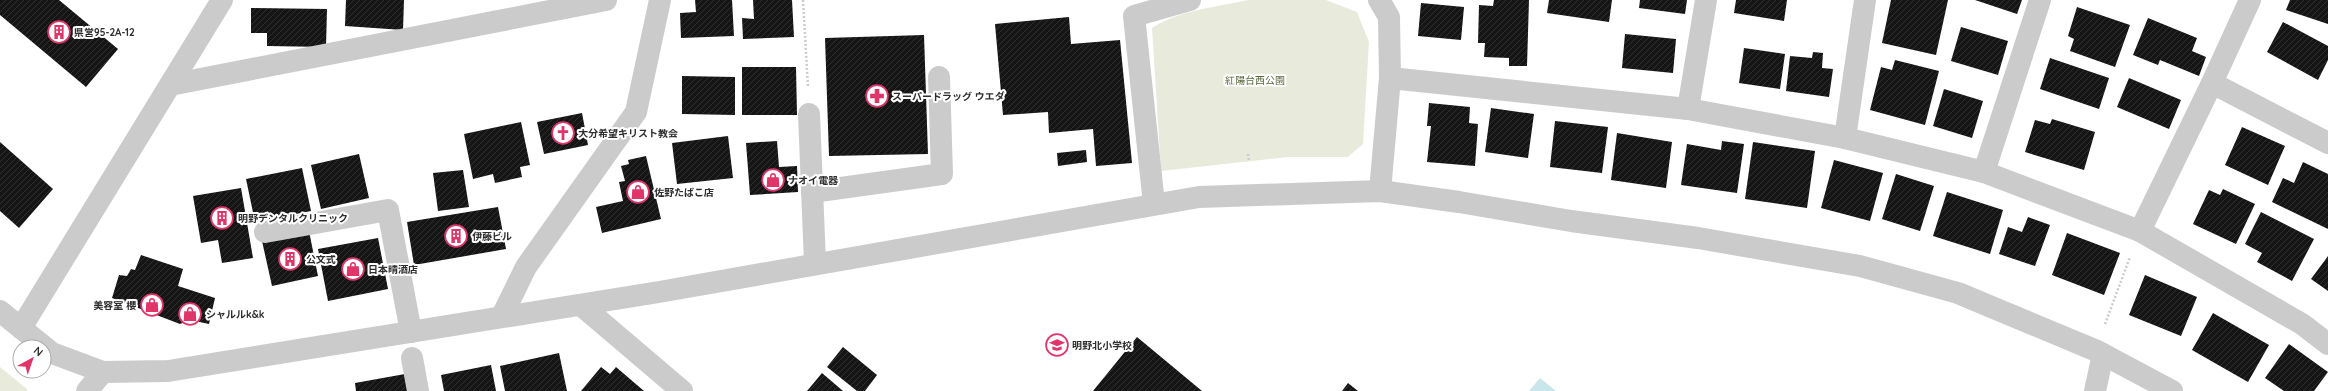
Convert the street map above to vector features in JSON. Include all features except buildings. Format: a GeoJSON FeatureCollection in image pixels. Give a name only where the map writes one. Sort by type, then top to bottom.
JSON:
{"type":"FeatureCollection","features":[{"type":"Feature","properties":{"kind":"street"},"geometry":{"type":"LineString","coordinates":[[21,328],[222,0]]}},
{"type":"Feature","properties":{"kind":"street"},"geometry":{"type":"LineString","coordinates":[[170,85],[606,0]]}},
{"type":"Feature","properties":{"kind":"street"},"geometry":{"type":"LineString","coordinates":[[502,316],[526,267],[636,112],[660,0]]}},
{"type":"Feature","properties":{"kind":"street"},"geometry":{"type":"LineString","coordinates":[[1154,204],[1134,16],[1190,0]]}},
{"type":"Feature","properties":{"kind":"street"},"geometry":{"type":"LineString","coordinates":[[1379,0],[1389,17],[1390,78],[1380,191]]}},
{"type":"Feature","properties":{"kind":"street"},"geometry":{"type":"LineString","coordinates":[[1688,109],[1706,0]]}},
{"type":"Feature","properties":{"kind":"street"},"geometry":{"type":"LineString","coordinates":[[1845,138],[1865,0]]}},
{"type":"Feature","properties":{"kind":"street"},"geometry":{"type":"LineString","coordinates":[[1984,172],[2040,0]]}},
{"type":"Feature","properties":{"kind":"street"},"geometry":{"type":"LineString","coordinates":[[2140,231],[2212,83],[2250,0]]}},
{"type":"Feature","properties":{"kind":"street"},"geometry":{"type":"LineString","coordinates":[[812,192],[942,174],[939,77]]}},
{"type":"Feature","properties":{"kind":"street"},"geometry":{"type":"LineString","coordinates":[[1390,78],[1688,109],[1845,138],[1984,172],[2140,231],[2302,324],[2328,344]]}},
{"type":"Feature","properties":{"kind":"street"},"geometry":{"type":"LineString","coordinates":[[2212,83],[2328,143]]}},
{"type":"Feature","properties":{"kind":"street"},"geometry":{"type":"LineString","coordinates":[[809,114],[815,263]]}},
{"type":"Feature","properties":{"kind":"street"},"geometry":{"type":"LineString","coordinates":[[0,311],[52,353],[103,372],[168,371],[502,316],[581,305],[1199,197],[1380,191],[1571,221],[1698,238],[1860,266],[1958,293],[2104,354],[2172,391]]}},
{"type":"Feature","properties":{"kind":"street"},"geometry":{"type":"LineString","coordinates":[[265,232],[388,210],[410,332]]}},
{"type":"Feature","properties":{"kind":"street"},"geometry":{"type":"LineString","coordinates":[[581,305],[682,391]]}},
{"type":"Feature","properties":{"kind":"street"},"geometry":{"type":"LineString","coordinates":[[2095,391],[2104,354]]}},
{"type":"Feature","properties":{"kind":"street"},"geometry":{"type":"LineString","coordinates":[[412,358],[418,391]]}},
{"type":"Feature","properties":{"kind":"street"},"geometry":{"type":"LineString","coordinates":[[87,391],[103,372]]}},
{"type":"Feature","properties":{"kind":"path"},"geometry":{"type":"LineString","coordinates":[[803,0],[809,114]]}},
{"type":"Feature","properties":{"kind":"path"},"geometry":{"type":"LineString","coordinates":[[1248,154],[1249,161]]}},
{"type":"Feature","properties":{"kind":"path"},"geometry":{"type":"LineString","coordinates":[[2103,328],[2140,231]]}},
{"type":"Feature","properties":{"kind":"green space","name":"紅陽台西公園"},"geometry":{"type":"Polygon","coordinates":[[[1248,0],[1326,0],[1357,12],[1369,42],[1363,144],[1348,157],[1288,157],[1161,171],[1152,28],[1186,13],[1248,0]]]}},
{"type":"Feature","properties":{"kind":"green space"},"geometry":{"type":"Polygon","coordinates":[[[0,367],[12,377],[12,379],[15,379],[27,389],[27,391],[0,391],[0,367]]]}},
{"type":"Feature","properties":{"kind":"water"},"geometry":{"type":"Polygon","coordinates":[[[1540,378],[1556,391],[1529,391],[1540,378]]]}},
{"type":"Feature","properties":{"kind":"place","name":"県営95-2A-12"},"geometry":{"type":"Point","coordinates":[59,32]}},
{"type":"Feature","properties":{"kind":"place","name":"スーパードラッグ ウエダ"},"geometry":{"type":"Point","coordinates":[877,96]}},
{"type":"Feature","properties":{"kind":"place","name":"大分希望キリスト教会"},"geometry":{"type":"Point","coordinates":[563,133]}},
{"type":"Feature","properties":{"kind":"place","name":"ナオイ電器"},"geometry":{"type":"Point","coordinates":[773,180]}},
{"type":"Feature","properties":{"kind":"place","name":"佐野たばこ店"},"geometry":{"type":"Point","coordinates":[638,192]}},
{"type":"Feature","properties":{"kind":"place","name":"明野デンタルクリニック"},"geometry":{"type":"Point","coordinates":[222,218]}},
{"type":"Feature","properties":{"kind":"place","name":"伊藤ビル"},"geometry":{"type":"Point","coordinates":[456,236]}},
{"type":"Feature","properties":{"kind":"place","name":"公文式"},"geometry":{"type":"Point","coordinates":[290,259]}},
{"type":"Feature","properties":{"kind":"place","name":"日本晴酒店"},"geometry":{"type":"Point","coordinates":[353,269]}},
{"type":"Feature","properties":{"kind":"place","name":"美容室 櫻"},"geometry":{"type":"Point","coordinates":[152,305]}},
{"type":"Feature","properties":{"kind":"place","name":"シャルルk&k"},"geometry":{"type":"Point","coordinates":[190,314]}},
{"type":"Feature","properties":{"kind":"place","name":"明野北小学校"},"geometry":{"type":"Point","coordinates":[1057,345]}}]}
